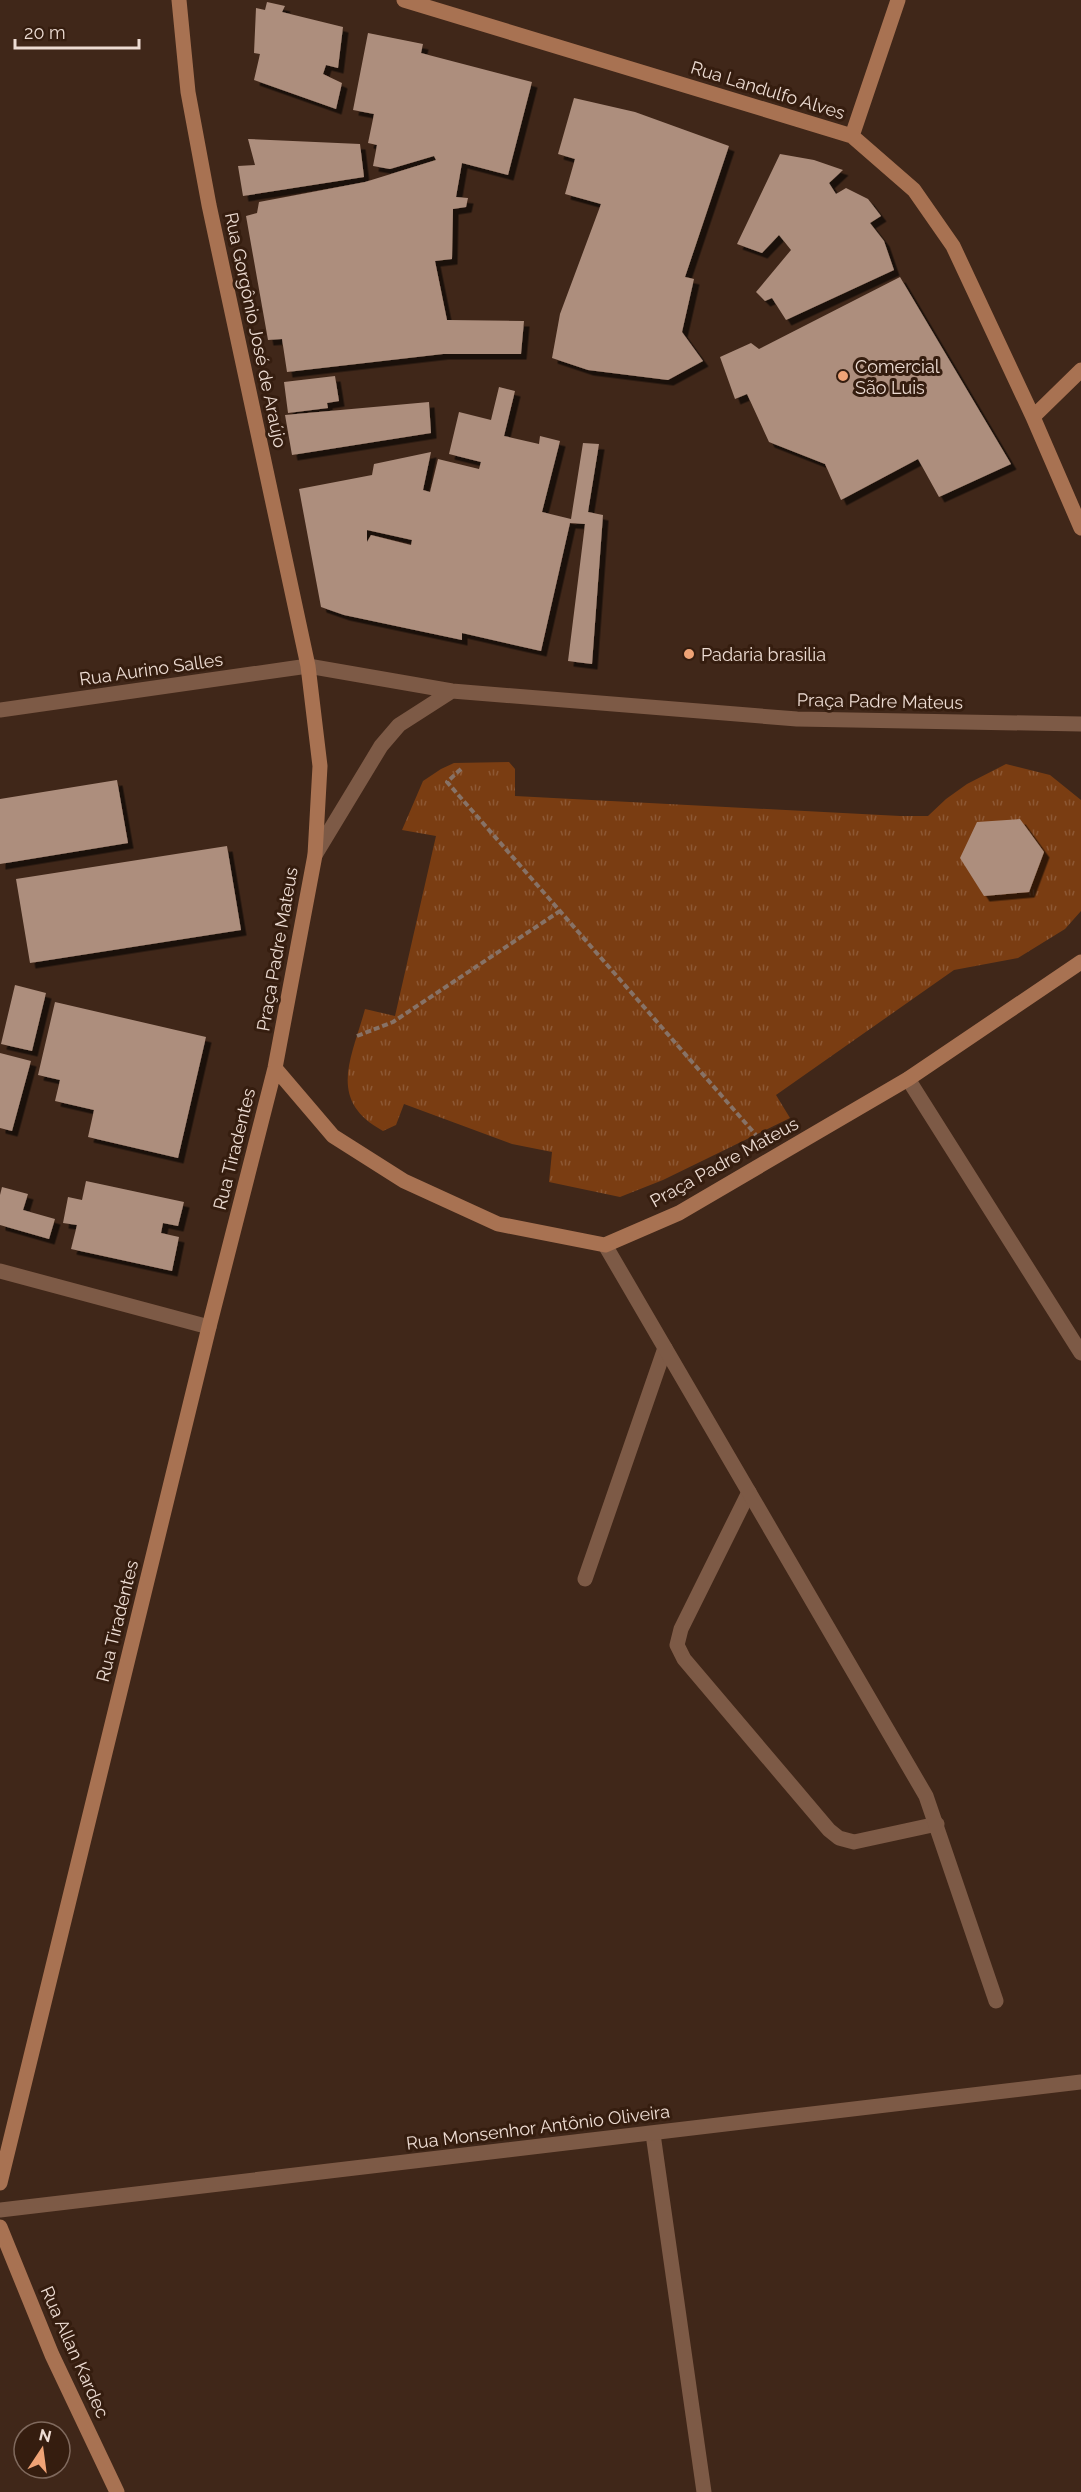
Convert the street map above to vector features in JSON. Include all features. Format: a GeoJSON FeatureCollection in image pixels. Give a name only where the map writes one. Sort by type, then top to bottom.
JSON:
{"type":"FeatureCollection","features":[{"type":"Feature","properties":{"kind":"street","name":"Rua Gorgônio José de Araújo"},"geometry":{"type":"LineString","coordinates":[[179,0],[188,92],[209,205],[308,666]]}},
{"type":"Feature","properties":{"kind":"street","name":"Rua Landulfo Alves"},"geometry":{"type":"LineString","coordinates":[[404,0],[852,136],[914,190],[953,246],[1033,417],[1081,528]]}},
{"type":"Feature","properties":{"kind":"street"},"geometry":{"type":"LineString","coordinates":[[852,136],[898,0]]}},
{"type":"Feature","properties":{"kind":"street"},"geometry":{"type":"LineString","coordinates":[[1033,417],[1081,370]]}},
{"type":"Feature","properties":{"kind":"street","name":"Praça Padre Mateus"},"geometry":{"type":"LineString","coordinates":[[275,1068],[315,855],[320,766],[308,666],[452,691],[797,719],[1078,728]]}},
{"type":"Feature","properties":{"kind":"street","name":"Rua Aurino Salles"},"geometry":{"type":"LineString","coordinates":[[0,710],[308,666]]}},
{"type":"Feature","properties":{"kind":"street"},"geometry":{"type":"LineString","coordinates":[[315,855],[381,746],[399,726],[452,691]]}},
{"type":"Feature","properties":{"kind":"street","name":"Praça Padre Mateus"},"geometry":{"type":"LineString","coordinates":[[605,1245],[679,1213],[908,1079],[1081,962]]}},
{"type":"Feature","properties":{"kind":"street"},"geometry":{"type":"LineString","coordinates":[[275,1068],[333,1136],[404,1181],[498,1224],[605,1245],[911,1769],[937,1824],[996,2001]]}},
{"type":"Feature","properties":{"kind":"street","name":"Rua Tiradentes"},"geometry":{"type":"LineString","coordinates":[[0,2183],[209,1327],[275,1068]]}},
{"type":"Feature","properties":{"kind":"street"},"geometry":{"type":"LineString","coordinates":[[908,1079],[1081,1353]]}},
{"type":"Feature","properties":{"kind":"street"},"geometry":{"type":"LineString","coordinates":[[0,1271],[209,1327]]}},
{"type":"Feature","properties":{"kind":"street"},"geometry":{"type":"LineString","coordinates":[[585,1579],[665,1348]]}},
{"type":"Feature","properties":{"kind":"street"},"geometry":{"type":"LineString","coordinates":[[749,1492],[681,1629],[677,1645],[684,1659],[829,1830],[839,1838],[854,1842],[937,1824]]}},
{"type":"Feature","properties":{"kind":"street","name":"Rua Monsenhor Antônio Oliveira"},"geometry":{"type":"LineString","coordinates":[[0,2210],[1081,2082]]}},
{"type":"Feature","properties":{"kind":"street"},"geometry":{"type":"LineString","coordinates":[[653,2134],[704,2492]]}},
{"type":"Feature","properties":{"kind":"street","name":"Rua Allan Kardec"},"geometry":{"type":"LineString","coordinates":[[0,2227],[52,2355],[117,2492]]}},
{"type":"Feature","properties":{"kind":"path"},"geometry":{"type":"LineString","coordinates":[[461,769],[447,783],[756,1135],[764,1130]]}},
{"type":"Feature","properties":{"kind":"path"},"geometry":{"type":"LineString","coordinates":[[357,1036],[393,1022],[560,911]]}},
{"type":"Feature","properties":{"kind":"green space"},"geometry":{"type":"Polygon","coordinates":[[[509,762],[515,769],[515,796],[900,816],[928,816],[967,784],[1006,764],[1050,775],[1081,800],[1081,911],[1065,929],[1018,958],[954,970],[776,1095],[790,1118],[663,1180],[620,1197],[549,1182],[552,1152],[512,1144],[404,1104],[396,1125],[383,1131],[365,1119],[354,1106],[349,1092],[350,1061],[365,1009],[395,1016],[436,836],[402,830],[423,781],[454,763],[509,762]]]}},
{"type":"Feature","properties":{"kind":"building"},"geometry":{"type":"Polygon","coordinates":[[[267,2],[285,6],[282,12],[343,27],[338,68],[326,65],[323,74],[342,83],[336,109],[254,80],[260,54],[254,53],[256,8],[265,10],[267,2]]]}},
{"type":"Feature","properties":{"kind":"building"},"geometry":{"type":"Polygon","coordinates":[[[368,33],[423,44],[421,53],[532,82],[508,175],[462,163],[456,197],[468,198],[466,207],[453,209],[452,259],[435,261],[447,320],[524,321],[521,354],[443,354],[287,372],[282,339],[268,340],[246,216],[257,213],[259,202],[365,182],[436,160],[434,156],[390,169],[373,166],[377,145],[368,143],[374,114],[353,110],[368,33]]]}},
{"type":"Feature","properties":{"kind":"building"},"geometry":{"type":"Polygon","coordinates":[[[574,98],[635,112],[729,146],[685,277],[694,279],[682,332],[703,361],[668,380],[588,370],[552,358],[560,314],[601,204],[565,194],[575,159],[558,154],[574,98]]]}},
{"type":"Feature","properties":{"kind":"building"},"geometry":{"type":"Polygon","coordinates":[[[248,139],[360,144],[364,177],[243,196],[238,166],[255,165],[248,139]]]}},
{"type":"Feature","properties":{"kind":"building"},"geometry":{"type":"Polygon","coordinates":[[[780,154],[814,160],[843,170],[829,183],[836,194],[846,188],[868,199],[881,216],[870,223],[884,241],[894,270],[786,320],[772,298],[765,301],[756,292],[791,250],[779,235],[762,253],[737,244],[780,154]]]}},
{"type":"Feature","properties":{"kind":"building","name":"Comercial São Luis"},"geometry":{"type":"Polygon","coordinates":[[[900,277],[1011,464],[939,497],[918,459],[841,500],[825,464],[769,442],[747,394],[735,399],[720,357],[751,343],[759,349],[900,277]]]}},
{"type":"Feature","properties":{"kind":"building"},"geometry":{"type":"Polygon","coordinates":[[[335,376],[339,401],[327,403],[328,408],[288,413],[284,382],[335,376]]]}},
{"type":"Feature","properties":{"kind":"building"},"geometry":{"type":"Polygon","coordinates":[[[499,387],[515,391],[504,436],[539,444],[540,436],[560,441],[542,512],[571,519],[583,443],[599,444],[588,512],[603,515],[592,664],[568,661],[585,524],[570,523],[541,651],[462,633],[462,640],[344,615],[321,607],[299,489],[372,475],[374,464],[431,452],[423,490],[430,492],[438,459],[479,469],[481,462],[449,454],[459,412],[491,420],[499,387]],[[367,530],[367,542],[371,535],[411,545],[412,540],[367,530]]]}},
{"type":"Feature","properties":{"kind":"building"},"geometry":{"type":"Polygon","coordinates":[[[429,402],[431,433],[292,455],[285,415],[429,402]]]}},
{"type":"Feature","properties":{"kind":"building"},"geometry":{"type":"Polygon","coordinates":[[[117,780],[128,843],[0,864],[0,799],[117,780]]]}},
{"type":"Feature","properties":{"kind":"building"},"geometry":{"type":"Polygon","coordinates":[[[1020,819],[1044,852],[1029,892],[984,896],[960,858],[977,822],[1020,819]]]}},
{"type":"Feature","properties":{"kind":"building"},"geometry":{"type":"Polygon","coordinates":[[[227,846],[241,930],[30,963],[16,879],[227,846]]]}},
{"type":"Feature","properties":{"kind":"building"},"geometry":{"type":"Polygon","coordinates":[[[15,985],[46,993],[32,1051],[1,1044],[15,985]]]}},
{"type":"Feature","properties":{"kind":"building"},"geometry":{"type":"Polygon","coordinates":[[[55,1002],[206,1037],[178,1158],[88,1137],[94,1110],[55,1101],[60,1080],[38,1075],[55,1002]]]}},
{"type":"Feature","properties":{"kind":"building"},"geometry":{"type":"Polygon","coordinates":[[[0,1053],[31,1061],[12,1131],[0,1128],[0,1053]]]}},
{"type":"Feature","properties":{"kind":"building"},"geometry":{"type":"Polygon","coordinates":[[[86,1181],[184,1202],[178,1226],[163,1223],[161,1233],[179,1237],[172,1271],[71,1249],[77,1225],[63,1223],[68,1197],[82,1200],[86,1181]]]}},
{"type":"Feature","properties":{"kind":"building"},"geometry":{"type":"Polygon","coordinates":[[[2,1187],[28,1194],[23,1210],[55,1219],[49,1239],[0,1225],[2,1187]]]}},
{"type":"Feature","properties":{"kind":"place","name":"Comercial São Luis"},"geometry":{"type":"Point","coordinates":[843,376]}},
{"type":"Feature","properties":{"kind":"place","name":"Padaria brasilia"},"geometry":{"type":"Point","coordinates":[689,654]}}]}
